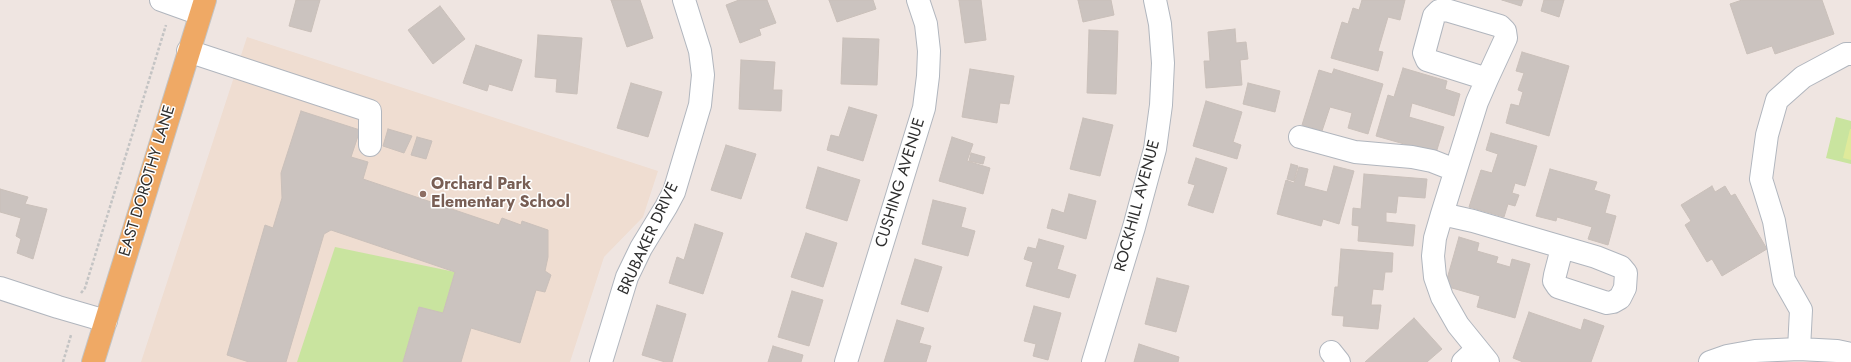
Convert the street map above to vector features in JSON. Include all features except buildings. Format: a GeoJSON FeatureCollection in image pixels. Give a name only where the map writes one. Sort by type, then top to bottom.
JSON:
{"type":"FeatureCollection","features":[{"type":"Feature","properties":{"kind":"main road","name":"EAST DOROTHY LANE"},"geometry":{"type":"LineString","coordinates":[[93,362],[188,51],[203,7]]}},
{"type":"Feature","properties":{"kind":"street"},"geometry":{"type":"LineString","coordinates":[[161,0],[203,7]]}},
{"type":"Feature","properties":{"kind":"street","name":"BRUBAKER DRIVE"},"geometry":{"type":"LineString","coordinates":[[601,362],[627,277],[641,248],[674,192],[700,104],[703,75],[700,51],[684,0]]}},
{"type":"Feature","properties":{"kind":"street","name":"CUSHING AVENUE"},"geometry":{"type":"LineString","coordinates":[[846,362],[924,108],[929,51],[926,24],[918,0]]}},
{"type":"Feature","properties":{"kind":"street","name":"ROCKHILL AVENUE"},"geometry":{"type":"LineString","coordinates":[[1093,362],[1134,227],[1155,149],[1161,105],[1163,63],[1160,24],[1155,0]]}},
{"type":"Feature","properties":{"kind":"street"},"geometry":{"type":"LineString","coordinates":[[188,51],[370,111],[370,145]]}},
{"type":"Feature","properties":{"kind":"street"},"geometry":{"type":"LineString","coordinates":[[1799,349],[1801,310],[1784,280],[1774,221],[1761,179],[1767,136],[1777,100],[1803,77],[1846,54],[1851,54]]}},
{"type":"Feature","properties":{"kind":"street"},"geometry":{"type":"LineString","coordinates":[[1476,358],[1442,297],[1435,277],[1433,256],[1435,238],[1455,170],[1477,102],[1487,79]]}},
{"type":"Feature","properties":{"kind":"street"},"geometry":{"type":"LineString","coordinates":[[1300,137],[1355,152],[1412,157],[1432,161],[1455,170]]}},
{"type":"Feature","properties":{"kind":"street"},"geometry":{"type":"LineString","coordinates":[[1442,214],[1562,248]]}},
{"type":"Feature","properties":{"kind":"street"},"geometry":{"type":"LineString","coordinates":[[0,288],[106,321]]}},
{"type":"Feature","properties":{"kind":"street"},"geometry":{"type":"LineString","coordinates":[[1710,362],[1741,358],[1755,351],[1799,349],[1837,351],[1851,354]]}},
{"type":"Feature","properties":{"kind":"path"},"geometry":{"type":"LineString","coordinates":[[81,293],[85,288],[166,25]]}},
{"type":"Feature","properties":{"kind":"path"},"geometry":{"type":"LineString","coordinates":[[63,362],[71,335]]}},
{"type":"Feature","properties":{"kind":"shaded area","name":"Orchard Park Elementary School"},"geometry":{"type":"Polygon","coordinates":[[[247,37],[658,171],[643,217],[604,257],[570,362],[141,362],[247,37]]]}},
{"type":"Feature","properties":{"kind":"green space"},"geometry":{"type":"Polygon","coordinates":[[[1836,117],[1851,121],[1851,164],[1826,158],[1836,117]]]}},
{"type":"Feature","properties":{"kind":"green space"},"geometry":{"type":"Polygon","coordinates":[[[1851,129],[1851,160],[1843,158],[1851,129]]]}},
{"type":"Feature","properties":{"kind":"green space"},"geometry":{"type":"Polygon","coordinates":[[[335,247],[455,272],[443,313],[419,307],[403,362],[297,362],[335,247]]]}},
{"type":"Feature","properties":{"kind":"place","name":"Orchard Park Elementary School"},"geometry":{"type":"Point","coordinates":[423,194]}}]}
